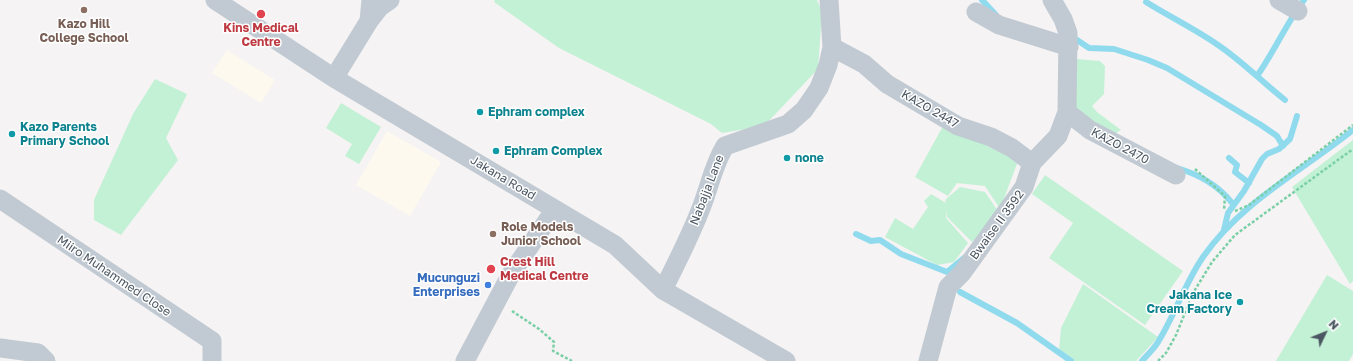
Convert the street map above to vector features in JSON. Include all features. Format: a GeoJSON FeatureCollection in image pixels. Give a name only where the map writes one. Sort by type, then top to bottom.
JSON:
{"type":"FeatureCollection","features":[{"type":"Feature","properties":{"kind":"street","name":"Jakana Road"},"geometry":{"type":"LineString","coordinates":[[215,0],[334,78],[615,245],[663,290],[786,361]]}},
{"type":"Feature","properties":{"kind":"street"},"geometry":{"type":"LineString","coordinates":[[369,21],[370,0]]}},
{"type":"Feature","properties":{"kind":"street"},"geometry":{"type":"LineString","coordinates":[[334,78],[369,21],[380,7],[390,0]]}},
{"type":"Feature","properties":{"kind":"street","name":"Nabajja Lane"},"geometry":{"type":"LineString","coordinates":[[663,290],[703,204],[716,161],[725,146],[788,124],[804,110],[819,88],[828,65],[832,47],[829,0]]}},
{"type":"Feature","properties":{"kind":"street","name":"Bwaise II 3592"},"geometry":{"type":"LineString","coordinates":[[928,361],[948,287],[962,273],[1024,187],[1032,163],[1058,136],[1067,112],[1068,33],[1063,19],[1052,0]]}},
{"type":"Feature","properties":{"kind":"street"},"geometry":{"type":"LineString","coordinates":[[1279,0],[1298,11]]}},
{"type":"Feature","properties":{"kind":"street"},"geometry":{"type":"LineString","coordinates":[[976,12],[999,26],[1069,47]]}},
{"type":"Feature","properties":{"kind":"street","name":"KAZO 2447"},"geometry":{"type":"LineString","coordinates":[[832,47],[864,64],[887,84],[958,126],[991,137],[1012,148],[1032,163]]}},
{"type":"Feature","properties":{"kind":"street","name":"KAZO 2470"},"geometry":{"type":"LineString","coordinates":[[1067,112],[1090,130],[1176,175]]}},
{"type":"Feature","properties":{"kind":"street","name":"Miiro Muhammed Close"},"geometry":{"type":"LineString","coordinates":[[0,199],[212,341],[212,361]]}},
{"type":"Feature","properties":{"kind":"street"},"geometry":{"type":"LineString","coordinates":[[465,361],[511,274],[555,208]]}},
{"type":"Feature","properties":{"kind":"street"},"geometry":{"type":"LineString","coordinates":[[0,348],[38,353],[46,361]]}},
{"type":"Feature","properties":{"kind":"path"},"geometry":{"type":"LineString","coordinates":[[1235,211],[1249,204],[1353,125]]}},
{"type":"Feature","properties":{"kind":"path"},"geometry":{"type":"LineString","coordinates":[[1158,361],[1166,353],[1176,335],[1193,293],[1212,262],[1235,236],[1353,149]]}},
{"type":"Feature","properties":{"kind":"path"},"geometry":{"type":"LineString","coordinates":[[1195,168],[1225,196],[1224,210]]}},
{"type":"Feature","properties":{"kind":"path"},"geometry":{"type":"LineString","coordinates":[[497,302],[539,329],[554,342],[553,351],[572,361]]}},
{"type":"Feature","properties":{"kind":"shaded area"},"geometry":{"type":"Polygon","coordinates":[[[227,50],[275,80],[261,103],[212,73],[227,50]]]}},
{"type":"Feature","properties":{"kind":"shaded area"},"geometry":{"type":"Polygon","coordinates":[[[387,131],[441,162],[410,216],[356,185],[387,131]]]}},
{"type":"Feature","properties":{"kind":"green space"},"geometry":{"type":"Polygon","coordinates":[[[495,0],[817,0],[822,12],[818,69],[764,126],[722,133],[711,124],[559,48],[494,2],[495,0]]]}},
{"type":"Feature","properties":{"kind":"green space"},"geometry":{"type":"Polygon","coordinates":[[[1077,59],[1100,61],[1105,66],[1104,94],[1092,106],[1097,112],[1121,130],[1113,135],[1070,108],[1077,59]]]}},
{"type":"Feature","properties":{"kind":"green space"},"geometry":{"type":"Polygon","coordinates":[[[155,79],[187,94],[166,138],[178,160],[121,235],[94,220],[94,200],[133,114],[155,79]]]}},
{"type":"Feature","properties":{"kind":"green space"},"geometry":{"type":"Polygon","coordinates":[[[341,103],[381,127],[359,164],[345,156],[352,144],[326,128],[341,103]]]}},
{"type":"Feature","properties":{"kind":"green space"},"geometry":{"type":"Polygon","coordinates":[[[943,126],[947,126],[1018,161],[1000,209],[985,186],[957,183],[948,196],[915,177],[943,126]]]}},
{"type":"Feature","properties":{"kind":"green space"},"geometry":{"type":"Polygon","coordinates":[[[1353,140],[1353,281],[1350,284],[1292,187],[1353,140]]]}},
{"type":"Feature","properties":{"kind":"green space"},"geometry":{"type":"Polygon","coordinates":[[[1045,175],[1183,271],[1145,325],[1049,258],[1073,223],[1032,194],[1045,175]]]}},
{"type":"Feature","properties":{"kind":"green space"},"geometry":{"type":"Polygon","coordinates":[[[960,187],[985,192],[1000,214],[972,242],[947,217],[946,210],[946,218],[968,243],[954,262],[937,265],[885,237],[895,218],[913,229],[928,207],[924,201],[931,194],[946,203],[945,200],[960,187]]]}},
{"type":"Feature","properties":{"kind":"green space"},"geometry":{"type":"Polygon","coordinates":[[[1327,275],[1353,291],[1353,354],[1349,361],[1276,361],[1327,275]]]}},
{"type":"Feature","properties":{"kind":"green space"},"geometry":{"type":"Polygon","coordinates":[[[1083,284],[1158,337],[1136,361],[1075,361],[1059,351],[1061,328],[1083,284]]]}},
{"type":"Feature","properties":{"kind":"waterway"},"geometry":{"type":"LineString","coordinates":[[982,0],[996,15]]}},
{"type":"Feature","properties":{"kind":"waterway"},"geometry":{"type":"LineString","coordinates":[[1257,76],[1304,0]]}},
{"type":"Feature","properties":{"kind":"waterway"},"geometry":{"type":"LineString","coordinates":[[1146,2],[1227,51],[1285,100]]}},
{"type":"Feature","properties":{"kind":"waterway"},"geometry":{"type":"LineString","coordinates":[[1071,36],[1089,48],[1114,49],[1167,68],[1261,125],[1277,136],[1283,146]]}},
{"type":"Feature","properties":{"kind":"waterway"},"geometry":{"type":"LineString","coordinates":[[1224,230],[1228,213],[1244,191],[1262,159],[1267,154],[1279,149],[1290,139],[1297,116]]}},
{"type":"Feature","properties":{"kind":"waterway"},"geometry":{"type":"LineString","coordinates":[[1142,361],[1158,342],[1170,321],[1185,288],[1203,257],[1218,237],[1254,203],[1353,130]]}},
{"type":"Feature","properties":{"kind":"waterway"},"geometry":{"type":"LineString","coordinates":[[1229,158],[1237,165],[1235,172],[1249,183]]}},
{"type":"Feature","properties":{"kind":"waterway"},"geometry":{"type":"LineString","coordinates":[[1177,168],[1201,177],[1221,191],[1233,204]]}},
{"type":"Feature","properties":{"kind":"waterway"},"geometry":{"type":"LineString","coordinates":[[856,234],[871,241],[880,240],[901,254],[947,272],[964,258]]}},
{"type":"Feature","properties":{"kind":"waterway"},"geometry":{"type":"LineString","coordinates":[[960,292],[1017,323],[1071,361]]}},
{"type":"Feature","properties":{"kind":"place","name":"Kazo Hill College School"},"geometry":{"type":"Point","coordinates":[84,10]}},
{"type":"Feature","properties":{"kind":"place","name":"Kins Medical Centre"},"geometry":{"type":"Point","coordinates":[261,14]}},
{"type":"Feature","properties":{"kind":"place","name":"Ephram complex"},"geometry":{"type":"Point","coordinates":[480,112]}},
{"type":"Feature","properties":{"kind":"place","name":"Kazo Parents Primary School"},"geometry":{"type":"Point","coordinates":[12,134]}},
{"type":"Feature","properties":{"kind":"place","name":"Ephram Complex"},"geometry":{"type":"Point","coordinates":[496,151]}},
{"type":"Feature","properties":{"kind":"place","name":"none"},"geometry":{"type":"Point","coordinates":[787,158]}},
{"type":"Feature","properties":{"kind":"place","name":"Role Models Junior School"},"geometry":{"type":"Point","coordinates":[493,234]}},
{"type":"Feature","properties":{"kind":"place","name":"Crest Hill Medical Centre"},"geometry":{"type":"Point","coordinates":[491,269]}},
{"type":"Feature","properties":{"kind":"place","name":"Mucunguzi Enterprises"},"geometry":{"type":"Point","coordinates":[488,285]}},
{"type":"Feature","properties":{"kind":"place","name":"Jakana Ice Cream Factory"},"geometry":{"type":"Point","coordinates":[1240,302]}}]}
